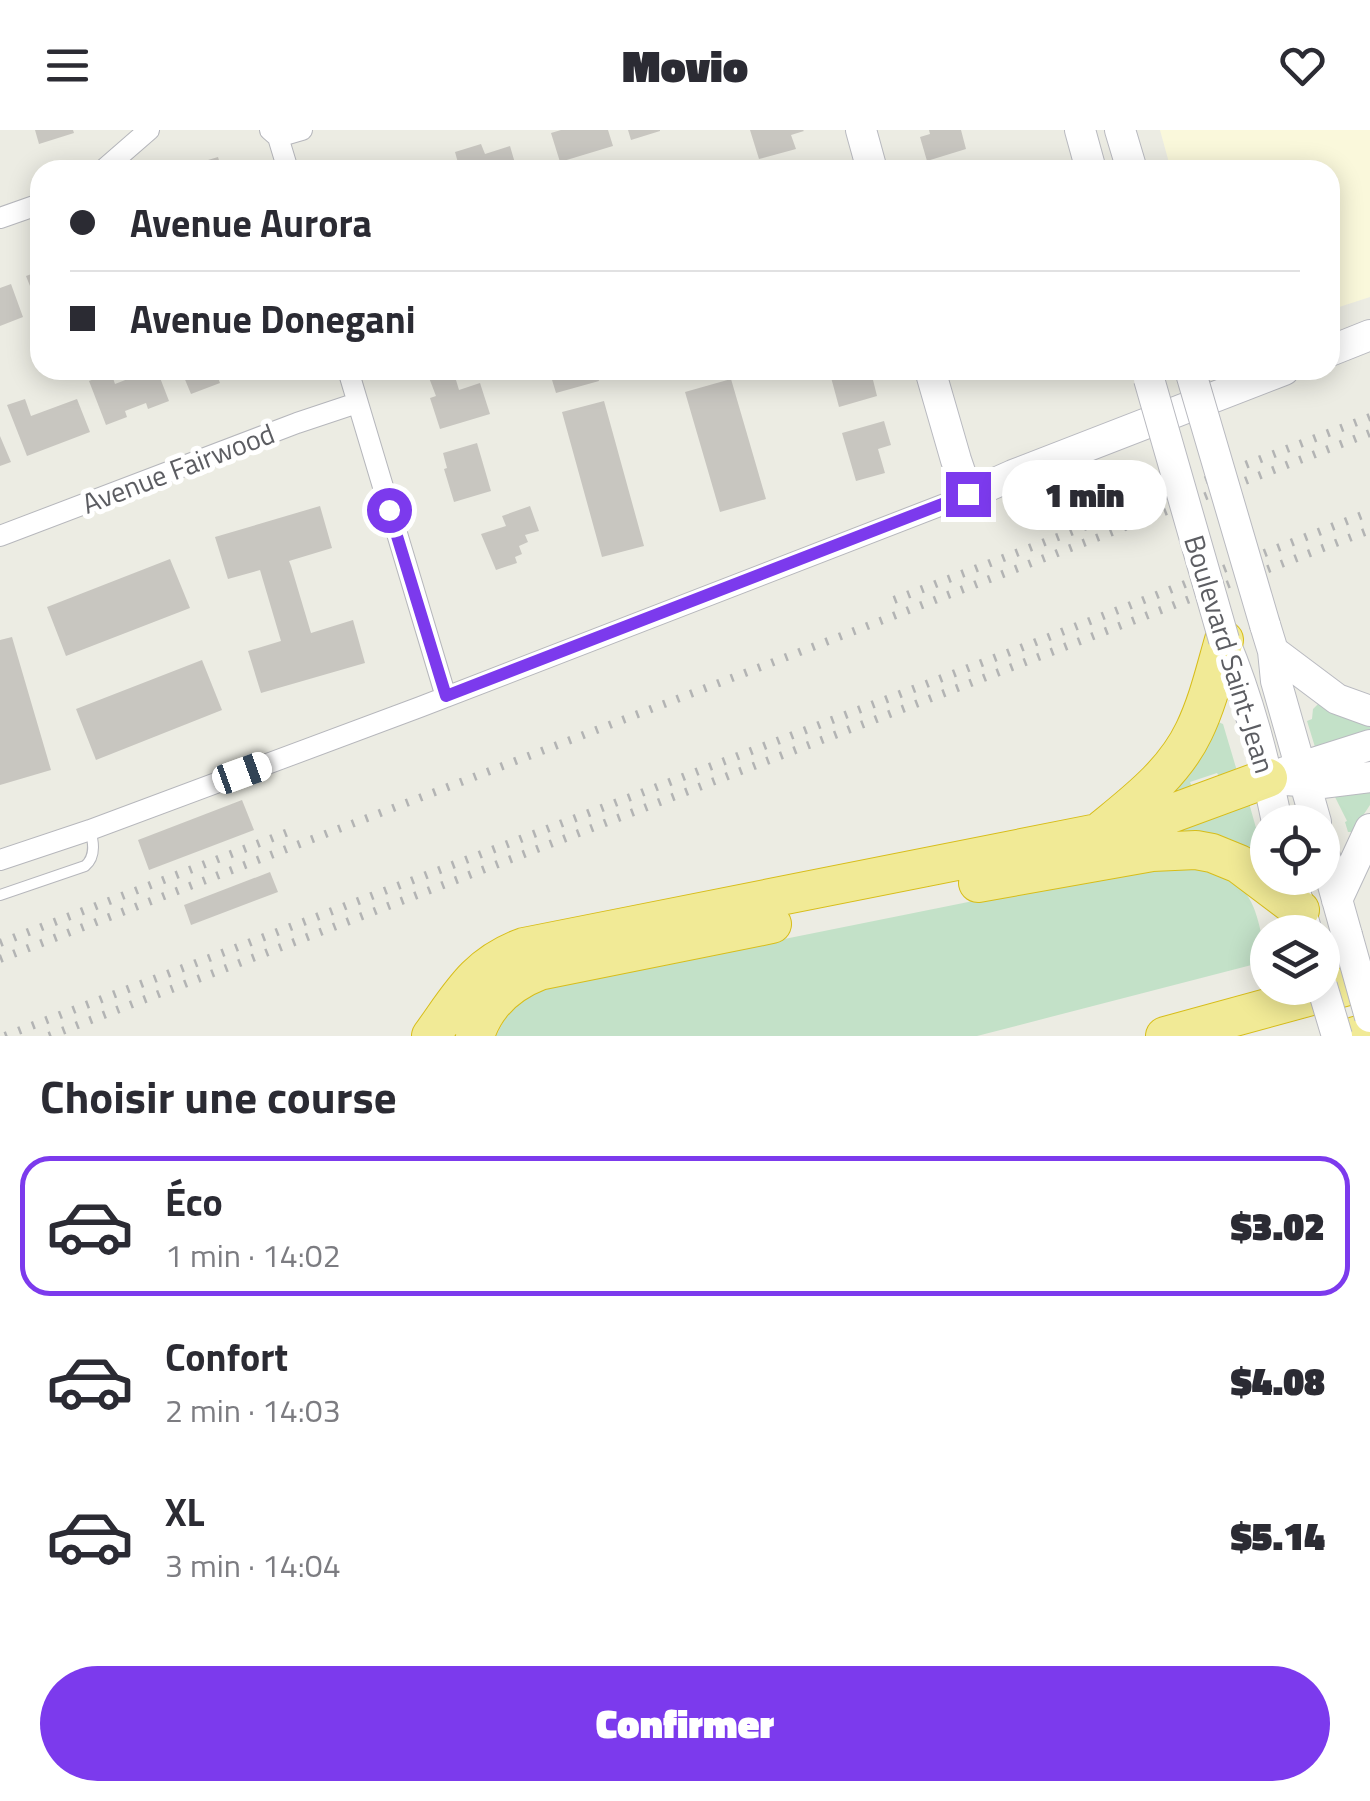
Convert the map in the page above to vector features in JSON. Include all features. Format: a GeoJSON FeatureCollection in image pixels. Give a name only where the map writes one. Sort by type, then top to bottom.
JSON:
{"type":"FeatureCollection","features":[{"type":"Feature","properties":{"kind":"highway"},"geometry":{"type":"LineString","coordinates":[[1101,831],[1145,795],[1181,753],[1195,729],[1224,640]]}},
{"type":"Feature","properties":{"kind":"highway"},"geometry":{"type":"LineString","coordinates":[[430,1036],[480,971],[524,947],[1143,824],[1291,776]]}},
{"type":"Feature","properties":{"kind":"highway"},"geometry":{"type":"LineString","coordinates":[[475,1036],[482,1017],[502,993],[539,971],[1152,852],[1196,850],[1225,857],[1300,907]]}},
{"type":"Feature","properties":{"kind":"highway"},"geometry":{"type":"LineString","coordinates":[[1165,1036],[1370,980]]}},
{"type":"Feature","properties":{"kind":"highway"},"geometry":{"type":"LineString","coordinates":[[1354,1036],[1370,1032]]}},
{"type":"Feature","properties":{"kind":"main road"},"geometry":{"type":"LineString","coordinates":[[860,130],[869,160]]}},
{"type":"Feature","properties":{"kind":"main road"},"geometry":{"type":"LineString","coordinates":[[1080,130],[1088,160]]}},
{"type":"Feature","properties":{"kind":"main road"},"geometry":{"type":"LineString","coordinates":[[1120,130],[1129,160]]}},
{"type":"Feature","properties":{"kind":"main road"},"geometry":{"type":"LineString","coordinates":[[1340,348],[1370,335]]}},
{"type":"Feature","properties":{"kind":"main road"},"geometry":{"type":"LineString","coordinates":[[933,380],[968,494],[1258,380]]}},
{"type":"Feature","properties":{"kind":"main road","name":"Boulevard Saint-Jean"},"geometry":{"type":"LineString","coordinates":[[1150,380],[1224,640],[1244,687],[1307,805]]}},
{"type":"Feature","properties":{"kind":"main road","name":"Boulevard Saint-Jean"},"geometry":{"type":"LineString","coordinates":[[1193,380],[1269,638],[1291,776],[1282,805]]}},
{"type":"Feature","properties":{"kind":"main road"},"geometry":{"type":"LineString","coordinates":[[1269,638],[1336,699],[1370,711]]}},
{"type":"Feature","properties":{"kind":"main road"},"geometry":{"type":"LineString","coordinates":[[1291,776],[1370,745]]}},
{"type":"Feature","properties":{"kind":"main road"},"geometry":{"type":"LineString","coordinates":[[1291,776],[1334,783],[1370,777]]}},
{"type":"Feature","properties":{"kind":"main road"},"geometry":{"type":"LineString","coordinates":[[1337,900],[1370,829]]}},
{"type":"Feature","properties":{"kind":"main road"},"geometry":{"type":"LineString","coordinates":[[1336,895],[1370,1017]]}},
{"type":"Feature","properties":{"kind":"main road"},"geometry":{"type":"LineString","coordinates":[[1328,1005],[1338,1036]]}},
{"type":"Feature","properties":{"kind":"street"},"geometry":{"type":"LineString","coordinates":[[114,160],[149,130]]}},
{"type":"Feature","properties":{"kind":"street"},"geometry":{"type":"LineString","coordinates":[[284,160],[274,134],[302,130]]}},
{"type":"Feature","properties":{"kind":"street"},"geometry":{"type":"LineString","coordinates":[[0,218],[30,208]]}},
{"type":"Feature","properties":{"kind":"street"},"geometry":{"type":"LineString","coordinates":[[351,380],[446,696]]}},
{"type":"Feature","properties":{"kind":"street","name":"Avenue Fairwood"},"geometry":{"type":"LineString","coordinates":[[0,536],[357,402]]}},
{"type":"Feature","properties":{"kind":"street"},"geometry":{"type":"LineString","coordinates":[[0,860],[446,696],[968,494]]}},
{"type":"Feature","properties":{"kind":"lane"},"geometry":{"type":"LineString","coordinates":[[0,895],[85,866],[94,848],[90,830]]}},
{"type":"Feature","properties":{"kind":"shaded area"},"geometry":{"type":"Polygon","coordinates":[[[1160,130],[1370,130],[1370,297],[1340,307],[1340,160],[1168,160],[1160,130]]]}},
{"type":"Feature","properties":{"kind":"green space"},"geometry":{"type":"Polygon","coordinates":[[[1319,703],[1370,723],[1370,736],[1315,747],[1307,721],[1312,719],[1313,709],[1319,703]]]}},
{"type":"Feature","properties":{"kind":"green space"},"geometry":{"type":"Polygon","coordinates":[[[1213,720],[1223,724],[1237,771],[1190,782],[1193,789],[1169,797],[1213,720]]]}},
{"type":"Feature","properties":{"kind":"green space"},"geometry":{"type":"Polygon","coordinates":[[[1370,788],[1370,805],[1352,832],[1348,832],[1335,797],[1370,788]]]}},
{"type":"Feature","properties":{"kind":"green space"},"geometry":{"type":"Polygon","coordinates":[[[1249,803],[1250,861],[1177,837],[1174,830],[1249,803]]]}},
{"type":"Feature","properties":{"kind":"green space"},"geometry":{"type":"Polygon","coordinates":[[[1172,864],[1234,882],[1246,894],[1256,915],[1250,915],[1250,965],[977,1036],[496,1036],[511,1007],[546,987],[1172,864]]]}},
{"type":"Feature","properties":{"kind":"building"},"geometry":{"type":"Polygon","coordinates":[[[35,130],[73,130],[74,133],[39,144],[35,130]]]}},
{"type":"Feature","properties":{"kind":"building"},"geometry":{"type":"Polygon","coordinates":[[[608,130],[613,146],[559,160],[551,133],[608,130]]]}},
{"type":"Feature","properties":{"kind":"building"},"geometry":{"type":"Polygon","coordinates":[[[628,130],[660,130],[660,131],[631,140],[628,130]]]}},
{"type":"Feature","properties":{"kind":"building"},"geometry":{"type":"Polygon","coordinates":[[[750,130],[804,131],[791,135],[796,149],[759,159],[750,130]]]}},
{"type":"Feature","properties":{"kind":"building"},"geometry":{"type":"Polygon","coordinates":[[[929,130],[961,130],[966,149],[927,160],[920,137],[930,134],[929,130]]]}},
{"type":"Feature","properties":{"kind":"building"},"geometry":{"type":"Polygon","coordinates":[[[481,144],[485,154],[510,146],[514,160],[457,160],[455,152],[481,144]]]}},
{"type":"Feature","properties":{"kind":"building"},"geometry":{"type":"Polygon","coordinates":[[[11,284],[23,317],[0,326],[0,288],[11,284]]]}},
{"type":"Feature","properties":{"kind":"building"},"geometry":{"type":"Polygon","coordinates":[[[114,380],[115,384],[125,380],[161,380],[169,401],[148,409],[146,403],[125,411],[127,417],[106,425],[89,381],[114,380]]]}},
{"type":"Feature","properties":{"kind":"building"},"geometry":{"type":"Polygon","coordinates":[[[185,380],[219,380],[220,383],[191,394],[185,380]]]}},
{"type":"Feature","properties":{"kind":"building"},"geometry":{"type":"Polygon","coordinates":[[[430,380],[456,380],[459,390],[480,383],[490,414],[440,429],[430,398],[436,396],[430,380]]]}},
{"type":"Feature","properties":{"kind":"building"},"geometry":{"type":"Polygon","coordinates":[[[552,380],[599,380],[599,381],[556,393],[552,380]]]}},
{"type":"Feature","properties":{"kind":"building"},"geometry":{"type":"Polygon","coordinates":[[[731,380],[766,499],[720,512],[685,392],[731,380]]]}},
{"type":"Feature","properties":{"kind":"building"},"geometry":{"type":"Polygon","coordinates":[[[832,380],[873,380],[877,396],[839,407],[832,380]]]}},
{"type":"Feature","properties":{"kind":"building"},"geometry":{"type":"Polygon","coordinates":[[[25,399],[31,416],[77,399],[90,432],[27,456],[7,405],[25,399]]]}},
{"type":"Feature","properties":{"kind":"building"},"geometry":{"type":"Polygon","coordinates":[[[604,401],[644,546],[602,557],[562,412],[604,401]]]}},
{"type":"Feature","properties":{"kind":"building"},"geometry":{"type":"Polygon","coordinates":[[[884,421],[891,445],[878,449],[885,473],[856,481],[842,433],[884,421]]]}},
{"type":"Feature","properties":{"kind":"building"},"geometry":{"type":"Polygon","coordinates":[[[0,436],[11,462],[0,466],[0,436]]]}},
{"type":"Feature","properties":{"kind":"building"},"geometry":{"type":"Polygon","coordinates":[[[477,443],[491,491],[454,502],[443,453],[477,443]]]}},
{"type":"Feature","properties":{"kind":"building"},"geometry":{"type":"Polygon","coordinates":[[[320,506],[332,548],[289,561],[311,633],[353,620],[365,663],[261,693],[248,651],[281,641],[260,570],[228,579],[215,537],[320,506]]]}},
{"type":"Feature","properties":{"kind":"building"},"geometry":{"type":"Polygon","coordinates":[[[530,506],[539,531],[525,535],[528,542],[519,546],[522,554],[515,557],[517,563],[496,570],[481,534],[506,526],[502,516],[530,506]]]}},
{"type":"Feature","properties":{"kind":"building"},"geometry":{"type":"Polygon","coordinates":[[[170,559],[190,608],[66,656],[47,607],[170,559]]]}},
{"type":"Feature","properties":{"kind":"building"},"geometry":{"type":"Polygon","coordinates":[[[12,637],[51,770],[0,785],[0,640],[12,637]]]}},
{"type":"Feature","properties":{"kind":"building"},"geometry":{"type":"Polygon","coordinates":[[[202,660],[222,710],[96,760],[76,709],[202,660]]]}},
{"type":"Feature","properties":{"kind":"building"},"geometry":{"type":"Polygon","coordinates":[[[242,800],[254,830],[149,870],[138,840],[242,800]]]}},
{"type":"Feature","properties":{"kind":"building"},"geometry":{"type":"Polygon","coordinates":[[[270,872],[278,892],[191,925],[184,905],[270,872]]]}},
{"type":"Feature","properties":{"kind":"railway"},"geometry":{"type":"LineString","coordinates":[[894,600],[1370,417]]}},
{"type":"Feature","properties":{"kind":"railway"},"geometry":{"type":"LineString","coordinates":[[0,959],[1370,433]]}},
{"type":"Feature","properties":{"kind":"railway"},"geometry":{"type":"LineString","coordinates":[[5,1036],[1370,512]]}},
{"type":"Feature","properties":{"kind":"railway"},"geometry":{"type":"LineString","coordinates":[[49,1036],[1370,530]]}},
{"type":"Feature","properties":{"kind":"railway"},"geometry":{"type":"LineString","coordinates":[[0,943],[296,829]]}},
{"type":"Feature","properties":{"kind":"route"},"geometry":{"type":"LineString","coordinates":[[389,510],[446,696],[968,494]]}}]}
